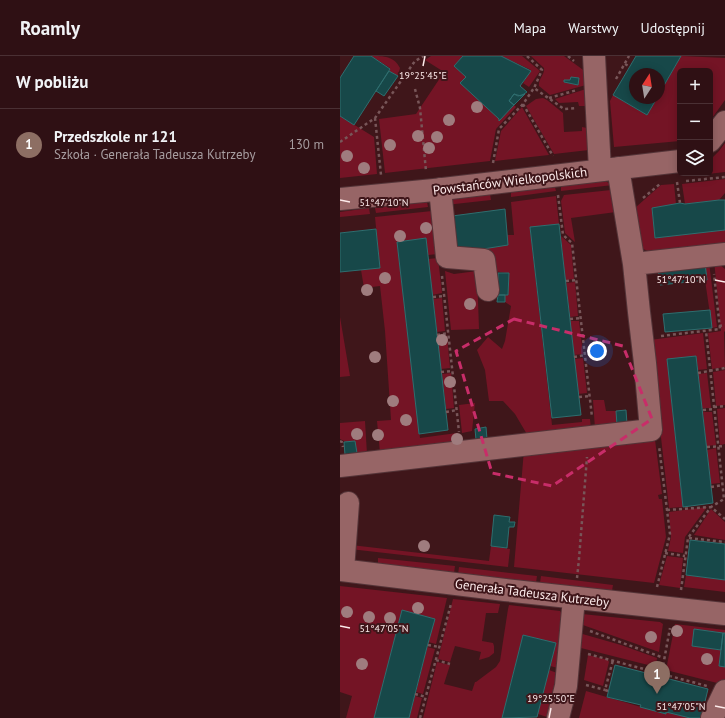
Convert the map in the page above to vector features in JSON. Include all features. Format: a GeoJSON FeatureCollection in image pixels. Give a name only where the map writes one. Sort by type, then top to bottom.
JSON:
{"type":"FeatureCollection","features":[{"type":"Feature","properties":{"kind":"street"},"geometry":{"type":"LineString","coordinates":[[340,466],[590,429],[651,430],[634,264],[609,169],[597,107],[594,56]]}},
{"type":"Feature","properties":{"kind":"street"},"geometry":{"type":"LineString","coordinates":[[711,140],[725,122]]}},
{"type":"Feature","properties":{"kind":"street","name":"Powstańców Wielkopolskich"},"geometry":{"type":"LineString","coordinates":[[340,199],[677,161]]}},
{"type":"Feature","properties":{"kind":"street"},"geometry":{"type":"LineString","coordinates":[[440,189],[447,257],[484,260],[488,290]]}},
{"type":"Feature","properties":{"kind":"street"},"geometry":{"type":"LineString","coordinates":[[634,264],[718,255]]}},
{"type":"Feature","properties":{"kind":"street"},"geometry":{"type":"LineString","coordinates":[[342,570],[348,502]]}},
{"type":"Feature","properties":{"kind":"street","name":"Generała Tadeusza Kutrzeby"},"geometry":{"type":"LineString","coordinates":[[342,570],[575,588],[654,607],[725,614]]}},
{"type":"Feature","properties":{"kind":"street"},"geometry":{"type":"LineString","coordinates":[[558,718],[566,686],[575,588]]}},
{"type":"Feature","properties":{"kind":"street"},"geometry":{"type":"LineString","coordinates":[[712,718],[725,691]]}},
{"type":"Feature","properties":{"kind":"path"},"geometry":{"type":"LineString","coordinates":[[340,142],[376,118],[415,61],[424,56]]}},
{"type":"Feature","properties":{"kind":"path"},"geometry":{"type":"LineString","coordinates":[[492,164],[499,130],[523,104],[534,88],[542,70],[526,56]]}},
{"type":"Feature","properties":{"kind":"path"},"geometry":{"type":"LineString","coordinates":[[625,64],[630,67]]}},
{"type":"Feature","properties":{"kind":"path"},"geometry":{"type":"LineString","coordinates":[[549,98],[596,84]]}},
{"type":"Feature","properties":{"kind":"path"},"geometry":{"type":"LineString","coordinates":[[534,88],[564,109],[597,107]]}},
{"type":"Feature","properties":{"kind":"path"},"geometry":{"type":"LineString","coordinates":[[415,89],[420,108],[426,172]]}},
{"type":"Feature","properties":{"kind":"path"},"geometry":{"type":"LineString","coordinates":[[523,104],[554,157]]}},
{"type":"Feature","properties":{"kind":"path"},"geometry":{"type":"LineString","coordinates":[[376,118],[382,177]]}},
{"type":"Feature","properties":{"kind":"path"},"geometry":{"type":"LineString","coordinates":[[677,182],[680,203]]}},
{"type":"Feature","properties":{"kind":"path"},"geometry":{"type":"LineString","coordinates":[[638,203],[660,184]]}},
{"type":"Feature","properties":{"kind":"path"},"geometry":{"type":"LineString","coordinates":[[558,194],[563,235],[572,243],[590,396],[590,429],[579,559],[575,588]]}},
{"type":"Feature","properties":{"kind":"path"},"geometry":{"type":"LineString","coordinates":[[654,337],[720,329],[718,255]]}},
{"type":"Feature","properties":{"kind":"path"},"geometry":{"type":"LineString","coordinates":[[442,269],[460,435]]}},
{"type":"Feature","properties":{"kind":"path"},"geometry":{"type":"LineString","coordinates":[[566,281],[577,280]]}},
{"type":"Feature","properties":{"kind":"path"},"geometry":{"type":"LineString","coordinates":[[433,297],[444,296]]}},
{"type":"Feature","properties":{"kind":"path"},"geometry":{"type":"LineString","coordinates":[[570,319],[581,318]]}},
{"type":"Feature","properties":{"kind":"path"},"geometry":{"type":"LineString","coordinates":[[719,326],[725,325]]}},
{"type":"Feature","properties":{"kind":"path"},"geometry":{"type":"LineString","coordinates":[[681,590],[688,538],[711,507],[724,499],[706,331]]}},
{"type":"Feature","properties":{"kind":"path"},"geometry":{"type":"LineString","coordinates":[[437,335],[448,333]]}},
{"type":"Feature","properties":{"kind":"path"},"geometry":{"type":"LineString","coordinates":[[574,357],[585,355]]}},
{"type":"Feature","properties":{"kind":"path"},"geometry":{"type":"LineString","coordinates":[[698,373],[725,368]]}},
{"type":"Feature","properties":{"kind":"path"},"geometry":{"type":"LineString","coordinates":[[441,372],[453,371]]}},
{"type":"Feature","properties":{"kind":"path"},"geometry":{"type":"LineString","coordinates":[[579,396],[590,396]]}},
{"type":"Feature","properties":{"kind":"path"},"geometry":{"type":"LineString","coordinates":[[702,410],[725,406]]}},
{"type":"Feature","properties":{"kind":"path"},"geometry":{"type":"LineString","coordinates":[[446,412],[457,410]]}},
{"type":"Feature","properties":{"kind":"path"},"geometry":{"type":"LineString","coordinates":[[654,607],[657,587],[670,534],[659,445]]}},
{"type":"Feature","properties":{"kind":"path"},"geometry":{"type":"LineString","coordinates":[[707,447],[725,446]]}},
{"type":"Feature","properties":{"kind":"path"},"geometry":{"type":"LineString","coordinates":[[721,468],[725,471]]}},
{"type":"Feature","properties":{"kind":"path"},"geometry":{"type":"LineString","coordinates":[[711,487],[723,486]]}},
{"type":"Feature","properties":{"kind":"path"},"geometry":{"type":"LineString","coordinates":[[667,510],[711,507],[725,519]]}},
{"type":"Feature","properties":{"kind":"path"},"geometry":{"type":"LineString","coordinates":[[688,538],[725,542]]}},
{"type":"Feature","properties":{"kind":"path"},"geometry":{"type":"LineString","coordinates":[[666,553],[685,556]]}},
{"type":"Feature","properties":{"kind":"path"},"geometry":{"type":"LineString","coordinates":[[420,718],[451,603]]}},
{"type":"Feature","properties":{"kind":"path"},"geometry":{"type":"LineString","coordinates":[[572,625],[664,658]]}},
{"type":"Feature","properties":{"kind":"path"},"geometry":{"type":"LineString","coordinates":[[661,677],[671,628]]}},
{"type":"Feature","properties":{"kind":"path"},"geometry":{"type":"LineString","coordinates":[[428,645],[439,647]]}},
{"type":"Feature","properties":{"kind":"path"},"geometry":{"type":"LineString","coordinates":[[570,649],[725,691]]}},
{"type":"Feature","properties":{"kind":"path"},"geometry":{"type":"LineString","coordinates":[[436,660],[450,664]]}},
{"type":"Feature","properties":{"kind":"path"},"geometry":{"type":"LineString","coordinates":[[608,691],[605,690],[613,660]]}},
{"type":"Feature","properties":{"kind":"path"},"geometry":{"type":"LineString","coordinates":[[415,694],[426,697]]}},
{"type":"Feature","properties":{"kind":"highlighted area"},"geometry":{"type":"Polygon","coordinates":[[[514,319],[623,346],[652,419],[552,486],[492,473],[456,351],[514,319]]]}},
{"type":"Feature","properties":{"kind":"shaded area"},"geometry":{"type":"Polygon","coordinates":[[[371,56],[384,57],[395,61],[400,68],[398,76],[389,71],[390,68],[371,56]]]}},
{"type":"Feature","properties":{"kind":"shaded area"},"geometry":{"type":"Polygon","coordinates":[[[431,56],[463,56],[454,66],[466,77],[460,83],[499,119],[499,121],[514,105],[516,107],[496,129],[490,161],[385,173],[379,119],[416,114],[444,72],[425,60],[431,56]]]}},
{"type":"Feature","properties":{"kind":"shaded area"},"geometry":{"type":"Polygon","coordinates":[[[501,56],[522,56],[540,71],[529,87],[523,83],[531,70],[501,56]]]}},
{"type":"Feature","properties":{"kind":"shaded area"},"geometry":{"type":"Polygon","coordinates":[[[531,56],[564,56],[586,72],[586,85],[550,95],[539,86],[544,73],[544,68],[531,56]]]}},
{"type":"Feature","properties":{"kind":"shaded area"},"geometry":{"type":"Polygon","coordinates":[[[681,56],[725,58],[725,100],[713,117],[713,68],[677,68],[677,141],[614,147],[610,101],[613,95],[647,115],[653,104],[665,104],[665,84],[681,56]]]}},
{"type":"Feature","properties":{"kind":"shaded area"},"geometry":{"type":"Polygon","coordinates":[[[586,89],[587,104],[585,106],[579,106],[578,102],[559,103],[555,99],[586,89]]]}},
{"type":"Feature","properties":{"kind":"shaded area"},"geometry":{"type":"Polygon","coordinates":[[[543,98],[563,113],[564,132],[582,131],[582,127],[587,128],[589,150],[554,154],[526,106],[536,99],[543,98]]]}},
{"type":"Feature","properties":{"kind":"shaded area"},"geometry":{"type":"Polygon","coordinates":[[[522,107],[549,155],[495,161],[501,131],[522,107]]]}},
{"type":"Feature","properties":{"kind":"shaded area"},"geometry":{"type":"Polygon","coordinates":[[[340,116],[374,137],[377,174],[340,178],[340,116]]]}},
{"type":"Feature","properties":{"kind":"shaded area"},"geometry":{"type":"Polygon","coordinates":[[[725,143],[725,172],[713,173],[713,157],[725,143]]]}},
{"type":"Feature","properties":{"kind":"shaded area"},"geometry":{"type":"Polygon","coordinates":[[[725,179],[725,193],[719,200],[685,204],[682,184],[725,179]]]}},
{"type":"Feature","properties":{"kind":"shaded area"},"geometry":{"type":"Polygon","coordinates":[[[605,181],[613,185],[561,191],[561,186],[605,181]]]}},
{"type":"Feature","properties":{"kind":"shaded area"},"geometry":{"type":"Polygon","coordinates":[[[674,184],[676,204],[652,208],[655,238],[725,229],[725,245],[651,252],[643,249],[639,242],[636,207],[661,185],[674,184]]]}},
{"type":"Feature","properties":{"kind":"shaded area"},"geometry":{"type":"Polygon","coordinates":[[[555,187],[556,191],[511,197],[511,192],[555,187]]]}},
{"type":"Feature","properties":{"kind":"shaded area"},"geometry":{"type":"Polygon","coordinates":[[[611,190],[616,212],[571,218],[575,242],[565,233],[561,201],[564,195],[611,190]]]}},
{"type":"Feature","properties":{"kind":"shaded area"},"geometry":{"type":"Polygon","coordinates":[[[490,194],[491,200],[446,205],[446,199],[490,194]]]}},
{"type":"Feature","properties":{"kind":"shaded area"},"geometry":{"type":"Polygon","coordinates":[[[556,196],[559,224],[530,228],[552,425],[582,422],[582,419],[590,419],[591,429],[528,436],[515,414],[503,401],[489,401],[485,370],[477,350],[488,337],[502,349],[505,341],[511,306],[505,302],[505,295],[508,295],[509,273],[491,271],[483,249],[507,235],[514,235],[511,202],[556,196]]]}},
{"type":"Feature","properties":{"kind":"shaded area"},"geometry":{"type":"Polygon","coordinates":[[[427,202],[428,207],[376,213],[375,208],[427,202]]]}},
{"type":"Feature","properties":{"kind":"shaded area"},"geometry":{"type":"Polygon","coordinates":[[[369,208],[370,214],[340,217],[340,212],[369,208]]]}},
{"type":"Feature","properties":{"kind":"shaded area"},"geometry":{"type":"Polygon","coordinates":[[[432,211],[438,254],[428,255],[426,238],[397,242],[420,438],[457,433],[459,444],[380,453],[377,421],[391,420],[385,331],[380,286],[364,288],[361,270],[380,268],[375,217],[432,211]]]}},
{"type":"Feature","properties":{"kind":"shaded area"},"geometry":{"type":"Polygon","coordinates":[[[561,236],[571,245],[574,279],[565,280],[561,236]]]}},
{"type":"Feature","properties":{"kind":"shaded area"},"geometry":{"type":"Polygon","coordinates":[[[438,258],[442,293],[432,295],[428,259],[438,258]]]}},
{"type":"Feature","properties":{"kind":"shaded area"},"geometry":{"type":"Polygon","coordinates":[[[714,260],[725,269],[725,367],[712,369],[708,333],[721,331],[714,260]]]}},
{"type":"Feature","properties":{"kind":"shaded area"},"geometry":{"type":"Polygon","coordinates":[[[709,262],[717,327],[712,328],[705,280],[707,280],[705,263],[709,262]]]}},
{"type":"Feature","properties":{"kind":"shaded area"},"geometry":{"type":"Polygon","coordinates":[[[445,271],[454,274],[477,271],[479,329],[451,330],[445,271]]]}},
{"type":"Feature","properties":{"kind":"shaded area"},"geometry":{"type":"Polygon","coordinates":[[[575,282],[578,316],[570,317],[566,283],[575,282]]]}},
{"type":"Feature","properties":{"kind":"shaded area"},"geometry":{"type":"Polygon","coordinates":[[[442,298],[445,331],[437,332],[433,299],[442,298]]]}},
{"type":"Feature","properties":{"kind":"shaded area"},"geometry":{"type":"Polygon","coordinates":[[[340,317],[350,376],[340,377],[340,317]]]}},
{"type":"Feature","properties":{"kind":"shaded area"},"geometry":{"type":"Polygon","coordinates":[[[570,321],[579,321],[583,354],[574,355],[570,321]]]}},
{"type":"Feature","properties":{"kind":"shaded area"},"geometry":{"type":"Polygon","coordinates":[[[703,333],[707,369],[698,370],[696,356],[667,360],[683,507],[669,508],[650,340],[703,333]]]}},
{"type":"Feature","properties":{"kind":"shaded area"},"geometry":{"type":"Polygon","coordinates":[[[447,336],[450,368],[441,369],[437,337],[447,336]]]}},
{"type":"Feature","properties":{"kind":"shaded area"},"geometry":{"type":"Polygon","coordinates":[[[583,358],[587,393],[578,394],[574,359],[583,358]]]}},
{"type":"Feature","properties":{"kind":"shaded area"},"geometry":{"type":"Polygon","coordinates":[[[725,370],[725,405],[716,406],[713,372],[725,370]]]}},
{"type":"Feature","properties":{"kind":"shaded area"},"geometry":{"type":"Polygon","coordinates":[[[451,373],[454,408],[446,409],[442,374],[451,373]]]}},
{"type":"Feature","properties":{"kind":"shaded area"},"geometry":{"type":"Polygon","coordinates":[[[707,373],[711,408],[702,408],[698,374],[707,373]]]}},
{"type":"Feature","properties":{"kind":"shaded area"},"geometry":{"type":"Polygon","coordinates":[[[593,400],[604,400],[606,411],[616,411],[617,425],[595,429],[593,400]]]}},
{"type":"Feature","properties":{"kind":"shaded area"},"geometry":{"type":"Polygon","coordinates":[[[475,403],[472,431],[462,433],[459,405],[475,403]]]}},
{"type":"Feature","properties":{"kind":"shaded area"},"geometry":{"type":"Polygon","coordinates":[[[725,408],[725,444],[720,445],[717,409],[725,408]]]}},
{"type":"Feature","properties":{"kind":"shaded area"},"geometry":{"type":"Polygon","coordinates":[[[703,412],[712,412],[716,445],[706,446],[703,412]]]}},
{"type":"Feature","properties":{"kind":"shaded area"},"geometry":{"type":"Polygon","coordinates":[[[365,421],[367,454],[357,456],[355,441],[346,442],[340,439],[340,423],[365,421]]]}},
{"type":"Feature","properties":{"kind":"shaded area"},"geometry":{"type":"Polygon","coordinates":[[[654,432],[662,494],[658,495],[659,499],[662,499],[666,537],[654,583],[514,567],[524,450],[654,432]]]}},
{"type":"Feature","properties":{"kind":"shaded area"},"geometry":{"type":"Polygon","coordinates":[[[716,448],[720,483],[711,484],[707,450],[716,448]]]}},
{"type":"Feature","properties":{"kind":"shaded area"},"geometry":{"type":"Polygon","coordinates":[[[707,507],[685,537],[683,553],[668,551],[671,537],[669,512],[707,507]]]}},
{"type":"Feature","properties":{"kind":"shaded area"},"geometry":{"type":"Polygon","coordinates":[[[711,509],[725,522],[725,540],[694,535],[711,509]]]}},
{"type":"Feature","properties":{"kind":"shaded area"},"geometry":{"type":"Polygon","coordinates":[[[351,545],[489,561],[491,546],[510,549],[508,567],[350,549],[351,545]]]}},
{"type":"Feature","properties":{"kind":"shaded area"},"geometry":{"type":"Polygon","coordinates":[[[667,556],[683,558],[680,588],[659,585],[667,556]]]}},
{"type":"Feature","properties":{"kind":"shaded area"},"geometry":{"type":"Polygon","coordinates":[[[378,558],[455,566],[454,573],[378,565],[378,558]]]}},
{"type":"Feature","properties":{"kind":"shaded area"},"geometry":{"type":"Polygon","coordinates":[[[459,567],[537,576],[536,583],[458,575],[459,567]]]}},
{"type":"Feature","properties":{"kind":"shaded area"},"geometry":{"type":"Polygon","coordinates":[[[686,575],[725,580],[725,592],[684,587],[686,575]]]}},
{"type":"Feature","properties":{"kind":"shaded area"},"geometry":{"type":"Polygon","coordinates":[[[541,576],[613,585],[612,591],[540,583],[541,576]]]}},
{"type":"Feature","properties":{"kind":"shaded area"},"geometry":{"type":"Polygon","coordinates":[[[340,586],[447,598],[436,644],[428,642],[434,619],[402,611],[374,718],[346,718],[352,696],[340,692],[340,586]]]}},
{"type":"Feature","properties":{"kind":"shaded area"},"geometry":{"type":"Polygon","coordinates":[[[453,599],[500,604],[498,613],[486,613],[482,641],[493,643],[494,653],[489,657],[479,660],[481,652],[455,646],[450,662],[438,659],[453,599]]]}},
{"type":"Feature","properties":{"kind":"shaded area"},"geometry":{"type":"Polygon","coordinates":[[[509,605],[560,611],[564,618],[558,668],[550,666],[556,643],[523,635],[502,718],[423,718],[437,662],[450,665],[444,684],[472,691],[475,682],[496,667],[500,661],[509,605]]]}},
{"type":"Feature","properties":{"kind":"shaded area"},"geometry":{"type":"Polygon","coordinates":[[[582,614],[660,622],[663,624],[659,652],[580,624],[582,614]]]}},
{"type":"Feature","properties":{"kind":"shaded area"},"geometry":{"type":"Polygon","coordinates":[[[675,624],[725,630],[725,633],[695,629],[692,646],[721,650],[719,665],[725,667],[725,685],[666,670],[675,624]]]}},
{"type":"Feature","properties":{"kind":"shaded area"},"geometry":{"type":"Polygon","coordinates":[[[579,633],[621,645],[657,658],[656,667],[577,647],[579,633]]]}},
{"type":"Feature","properties":{"kind":"shaded area"},"geometry":{"type":"Polygon","coordinates":[[[427,647],[435,649],[423,694],[416,692],[427,647]]]}},
{"type":"Feature","properties":{"kind":"shaded area"},"geometry":{"type":"Polygon","coordinates":[[[588,655],[608,660],[609,662],[603,686],[584,680],[588,655]]]}},
{"type":"Feature","properties":{"kind":"shaded area"},"geometry":{"type":"Polygon","coordinates":[[[549,670],[557,673],[550,718],[538,714],[549,670]]]}},
{"type":"Feature","properties":{"kind":"shaded area"},"geometry":{"type":"Polygon","coordinates":[[[586,691],[665,714],[666,712],[690,718],[579,718],[586,691]]]}},
{"type":"Feature","properties":{"kind":"shaded area"},"geometry":{"type":"Polygon","coordinates":[[[415,696],[422,698],[417,718],[409,718],[415,696]]]}},
{"type":"Feature","properties":{"kind":"building"},"geometry":{"type":"Polygon","coordinates":[[[354,56],[371,56],[390,69],[354,125],[340,116],[340,78],[354,56]]]}},
{"type":"Feature","properties":{"kind":"building"},"geometry":{"type":"Polygon","coordinates":[[[463,56],[501,56],[531,71],[520,86],[527,92],[521,96],[514,94],[509,101],[514,105],[499,121],[499,119],[460,83],[466,77],[454,66],[463,56]]]}},
{"type":"Feature","properties":{"kind":"building"},"geometry":{"type":"Polygon","coordinates":[[[636,56],[681,56],[665,84],[665,68],[629,68],[629,104],[653,104],[647,115],[613,95],[636,56]]]}},
{"type":"Feature","properties":{"kind":"building"},"geometry":{"type":"Polygon","coordinates":[[[389,71],[398,76],[384,96],[376,91],[389,71]]]}},
{"type":"Feature","properties":{"kind":"building"},"geometry":{"type":"Polygon","coordinates":[[[571,77],[579,78],[578,85],[564,82],[564,80],[570,80],[571,77]]]}},
{"type":"Feature","properties":{"kind":"building"},"geometry":{"type":"Polygon","coordinates":[[[514,94],[518,96],[525,94],[514,105],[509,101],[514,94]]]}},
{"type":"Feature","properties":{"kind":"building"},"geometry":{"type":"Polygon","coordinates":[[[725,200],[725,230],[655,238],[652,208],[680,203],[685,204],[725,200]]]}},
{"type":"Feature","properties":{"kind":"building"},"geometry":{"type":"Polygon","coordinates":[[[505,209],[508,245],[452,254],[452,216],[505,209]]]}},
{"type":"Feature","properties":{"kind":"building"},"geometry":{"type":"Polygon","coordinates":[[[559,224],[581,415],[552,418],[530,227],[559,224]]]}},
{"type":"Feature","properties":{"kind":"building"},"geometry":{"type":"Polygon","coordinates":[[[376,229],[380,268],[340,272],[340,233],[376,229]]]}},
{"type":"Feature","properties":{"kind":"building"},"geometry":{"type":"Polygon","coordinates":[[[426,238],[448,430],[419,434],[397,242],[426,238]]]}},
{"type":"Feature","properties":{"kind":"building"},"geometry":{"type":"Polygon","coordinates":[[[705,263],[707,280],[660,285],[658,268],[705,263]]]}},
{"type":"Feature","properties":{"kind":"building"},"geometry":{"type":"Polygon","coordinates":[[[498,273],[509,273],[508,295],[498,295],[498,273]]]}},
{"type":"Feature","properties":{"kind":"building"},"geometry":{"type":"Polygon","coordinates":[[[498,295],[505,295],[505,302],[497,302],[498,295]]]}},
{"type":"Feature","properties":{"kind":"building"},"geometry":{"type":"Polygon","coordinates":[[[710,310],[712,328],[665,332],[663,314],[710,310]]]}},
{"type":"Feature","properties":{"kind":"building"},"geometry":{"type":"Polygon","coordinates":[[[696,356],[713,503],[683,507],[667,359],[696,356]]]}},
{"type":"Feature","properties":{"kind":"building"},"geometry":{"type":"Polygon","coordinates":[[[626,410],[627,424],[617,425],[616,411],[626,410]]]}},
{"type":"Feature","properties":{"kind":"building"},"geometry":{"type":"Polygon","coordinates":[[[486,427],[487,439],[476,440],[475,429],[486,427]]]}},
{"type":"Feature","properties":{"kind":"building"},"geometry":{"type":"Polygon","coordinates":[[[355,441],[357,453],[345,455],[344,442],[355,441]]]}},
{"type":"Feature","properties":{"kind":"building"},"geometry":{"type":"Polygon","coordinates":[[[494,515],[510,517],[509,522],[515,522],[514,527],[509,527],[507,548],[491,546],[494,515]]]}},
{"type":"Feature","properties":{"kind":"building"},"geometry":{"type":"Polygon","coordinates":[[[690,540],[725,544],[725,580],[686,575],[690,540]]]}},
{"type":"Feature","properties":{"kind":"building"},"geometry":{"type":"Polygon","coordinates":[[[402,610],[435,619],[409,718],[374,718],[402,610]]]}},
{"type":"Feature","properties":{"kind":"building"},"geometry":{"type":"Polygon","coordinates":[[[694,629],[723,633],[721,650],[692,646],[694,629]]]}},
{"type":"Feature","properties":{"kind":"building"},"geometry":{"type":"Polygon","coordinates":[[[723,633],[725,633],[725,667],[719,666],[723,633]]]}},
{"type":"Feature","properties":{"kind":"building"},"geometry":{"type":"Polygon","coordinates":[[[523,635],[556,643],[537,717],[502,718],[523,635]]]}},
{"type":"Feature","properties":{"kind":"building"},"geometry":{"type":"Polygon","coordinates":[[[615,665],[708,689],[701,718],[690,718],[666,712],[666,714],[640,707],[641,705],[607,697],[615,665]]]}},
{"type":"Feature","properties":{"kind":"place","name":"Przedszkole nr 121"},"geometry":{"type":"Point","coordinates":[657,694]}}]}
